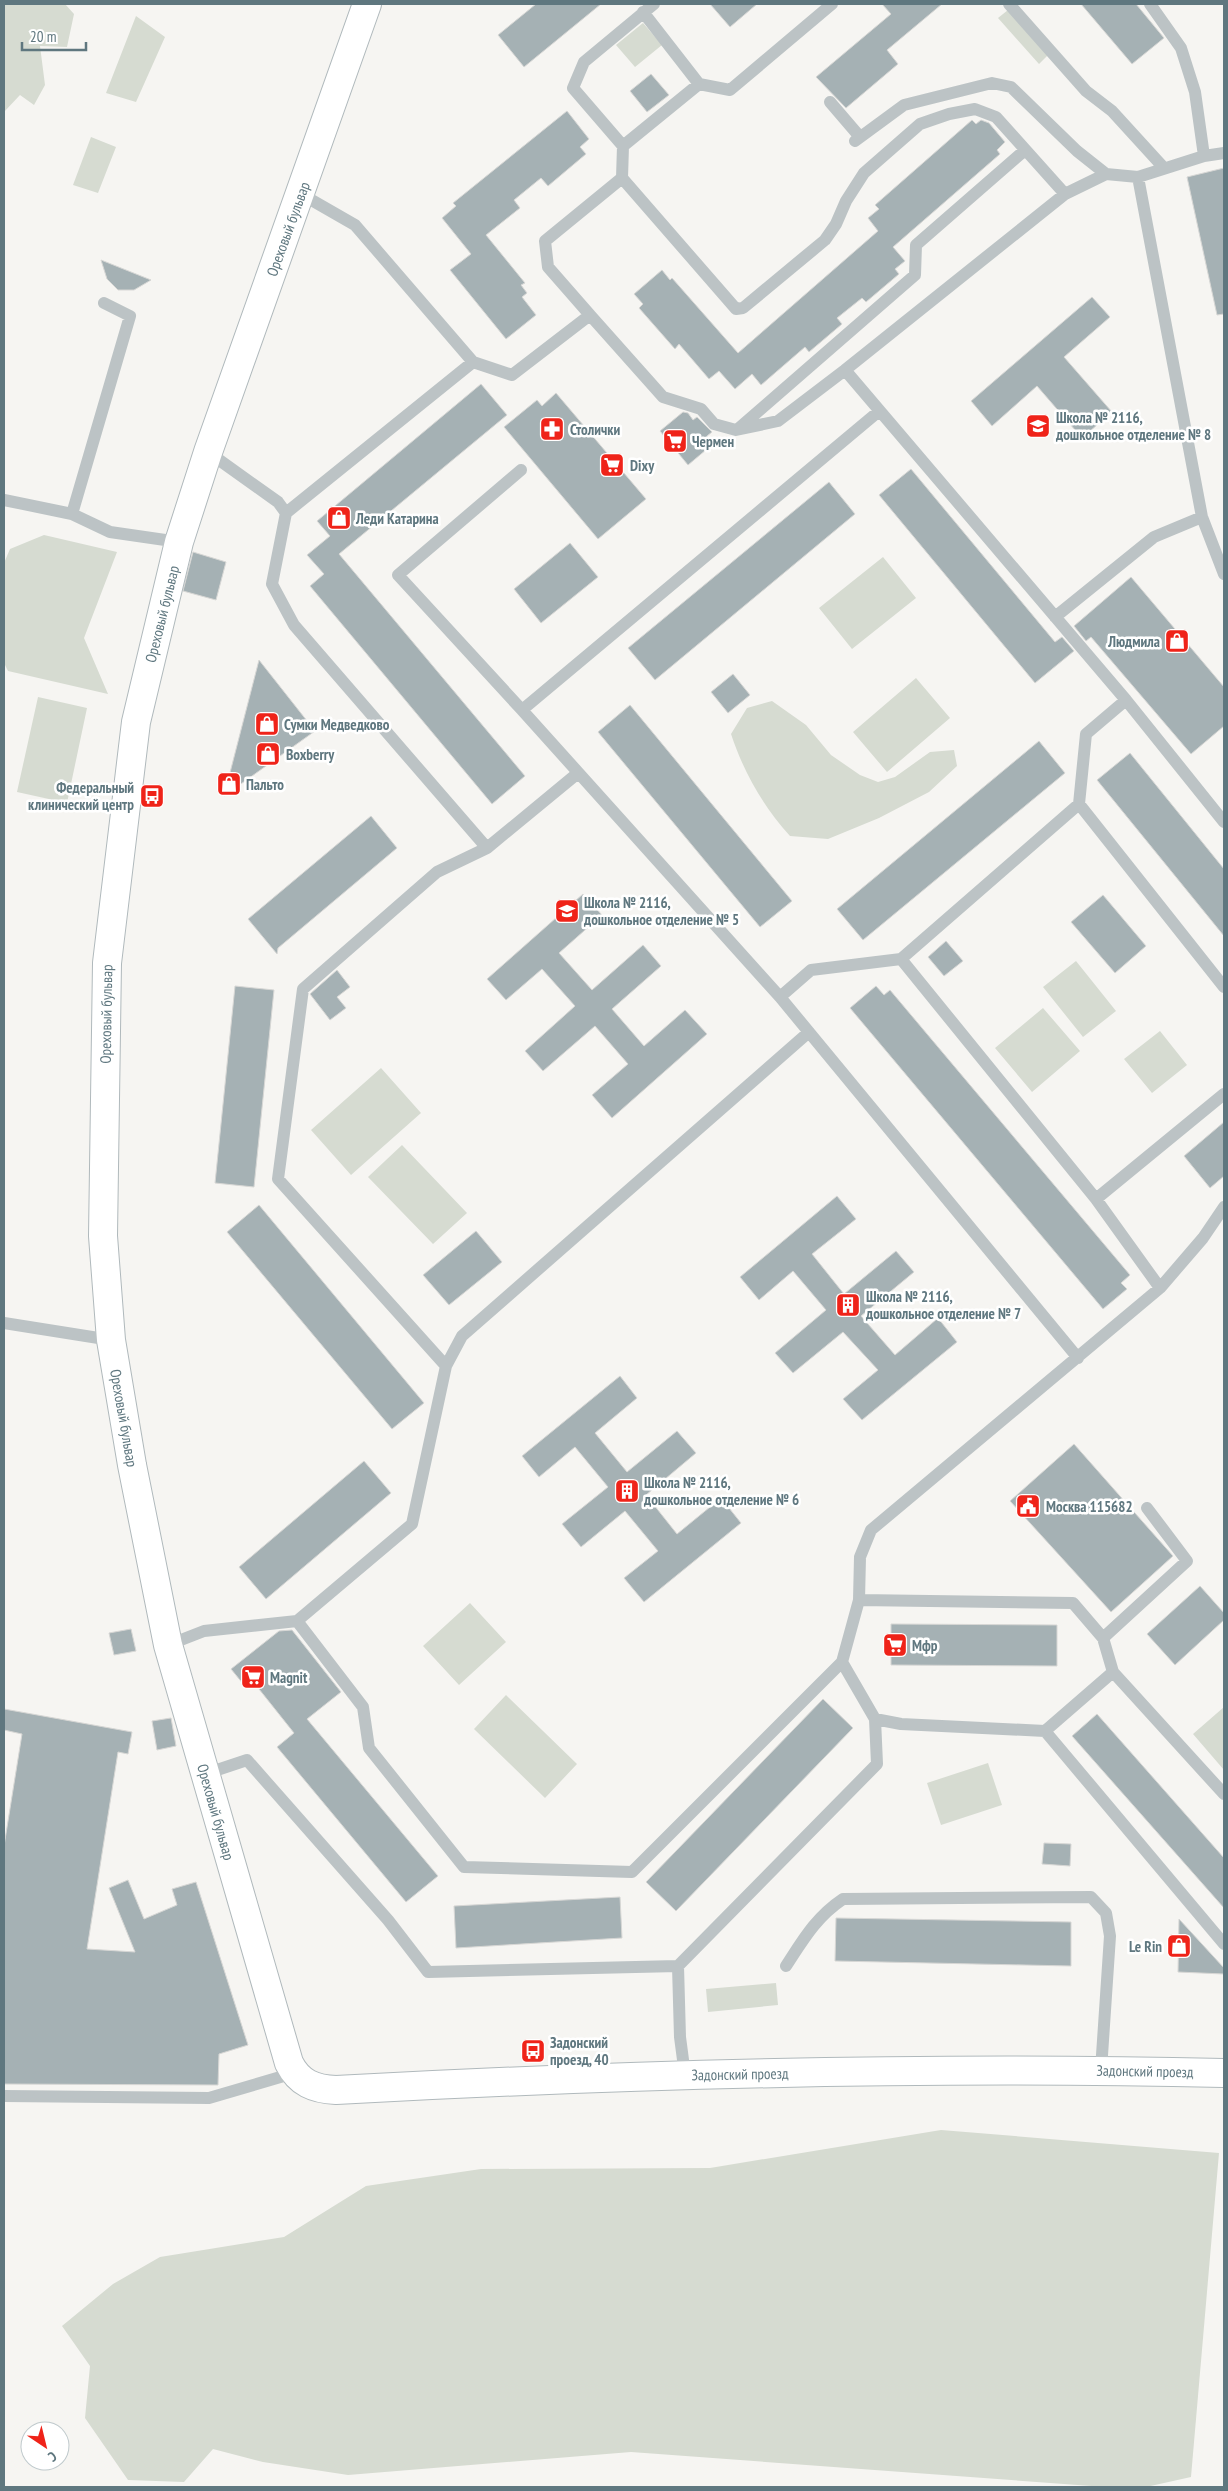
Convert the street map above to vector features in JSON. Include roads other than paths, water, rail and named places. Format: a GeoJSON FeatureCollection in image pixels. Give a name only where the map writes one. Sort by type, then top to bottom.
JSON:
{"type":"FeatureCollection","features":[{"type":"Feature","properties":{"kind":"street","name":"Ореховый бульвар"},"geometry":{"type":"LineString","coordinates":[[294,2073],[283,2041],[168,1645],[132,1465],[111,1340],[104,1236],[107,962],[136,722],[179,542],[208,452],[367,4]]}},
{"type":"Feature","properties":{"kind":"street","name":"Задонский проезд"},"geometry":{"type":"LineString","coordinates":[[294,2073],[303,2082],[312,2087],[336,2090],[685,2075],[1101,2070],[1224,2073]]}},
{"type":"Feature","properties":{"kind":"lane"},"geometry":{"type":"LineString","coordinates":[[654,4],[584,62],[573,88],[623,146],[622,178],[736,309],[743,308],[825,240],[864,173],[920,124],[949,114],[975,109],[996,117],[1065,194]]}},
{"type":"Feature","properties":{"kind":"lane"},"geometry":{"type":"LineString","coordinates":[[643,12],[699,84],[730,90],[832,4]]}},
{"type":"Feature","properties":{"kind":"lane"},"geometry":{"type":"LineString","coordinates":[[1009,4],[1086,91],[1112,111],[1164,168]]}},
{"type":"Feature","properties":{"kind":"lane"},"geometry":{"type":"LineString","coordinates":[[1150,4],[1182,48],[1195,92],[1204,156]]}},
{"type":"Feature","properties":{"kind":"lane"},"geometry":{"type":"LineString","coordinates":[[830,102],[857,139],[904,105],[992,83],[1011,87],[1077,151],[1106,174]]}},
{"type":"Feature","properties":{"kind":"lane"},"geometry":{"type":"LineString","coordinates":[[623,146],[699,84]]}},
{"type":"Feature","properties":{"kind":"lane"},"geometry":{"type":"LineString","coordinates":[[736,430],[915,276],[916,245],[1025,150]]}},
{"type":"Feature","properties":{"kind":"lane"},"geometry":{"type":"LineString","coordinates":[[622,178],[545,241],[548,267],[663,397],[700,409],[714,424],[736,430],[778,421],[845,370],[1065,194],[1106,174],[1138,177],[1204,156],[1224,153]]}},
{"type":"Feature","properties":{"kind":"lane"},"geometry":{"type":"LineString","coordinates":[[1138,177],[1202,517],[1224,574]]}},
{"type":"Feature","properties":{"kind":"lane"},"geometry":{"type":"LineString","coordinates":[[301,194],[354,225],[473,362],[512,375],[590,315]]}},
{"type":"Feature","properties":{"kind":"lane"},"geometry":{"type":"LineString","coordinates":[[72,514],[130,316],[104,304]]}},
{"type":"Feature","properties":{"kind":"lane"},"geometry":{"type":"LineString","coordinates":[[473,362],[286,513],[272,584],[294,625],[487,848]]}},
{"type":"Feature","properties":{"kind":"lane"},"geometry":{"type":"LineString","coordinates":[[845,370],[878,412],[1126,700],[1224,822]]}},
{"type":"Feature","properties":{"kind":"lane"},"geometry":{"type":"LineString","coordinates":[[522,710],[878,412]]}},
{"type":"Feature","properties":{"kind":"lane"},"geometry":{"type":"LineString","coordinates":[[208,452],[278,502],[286,513]]}},
{"type":"Feature","properties":{"kind":"lane"},"geometry":{"type":"LineString","coordinates":[[521,470],[398,575],[780,997],[1078,1358]]}},
{"type":"Feature","properties":{"kind":"lane"},"geometry":{"type":"LineString","coordinates":[[4,500],[72,514],[110,532],[179,542]]}},
{"type":"Feature","properties":{"kind":"lane"},"geometry":{"type":"LineString","coordinates":[[1055,617],[1154,538],[1202,517]]}},
{"type":"Feature","properties":{"kind":"lane"},"geometry":{"type":"LineString","coordinates":[[780,997],[811,970],[901,960],[1078,804],[1086,734],[1126,700]]}},
{"type":"Feature","properties":{"kind":"lane"},"geometry":{"type":"LineString","coordinates":[[446,1366],[278,1179],[303,989],[437,872],[487,848],[578,773]]}},
{"type":"Feature","properties":{"kind":"lane"},"geometry":{"type":"LineString","coordinates":[[1078,804],[1224,986]]}},
{"type":"Feature","properties":{"kind":"lane"},"geometry":{"type":"LineString","coordinates":[[901,960],[1096,1199],[1160,1288]]}},
{"type":"Feature","properties":{"kind":"lane"},"geometry":{"type":"LineString","coordinates":[[168,1645],[204,1631],[297,1621],[412,1524],[446,1366],[462,1336],[809,1032]]}},
{"type":"Feature","properties":{"kind":"lane"},"geometry":{"type":"LineString","coordinates":[[1096,1199],[1224,1094]]}},
{"type":"Feature","properties":{"kind":"lane"},"geometry":{"type":"LineString","coordinates":[[297,1621],[363,1707],[369,1748],[464,1867],[632,1872],[842,1662],[859,1600],[860,1557],[871,1530],[1160,1288],[1203,1238],[1224,1207]]}},
{"type":"Feature","properties":{"kind":"lane"},"geometry":{"type":"LineString","coordinates":[[4,1323],[111,1340]]}},
{"type":"Feature","properties":{"kind":"lane"},"geometry":{"type":"LineString","coordinates":[[1103,1638],[1187,1561],[1147,1508]]}},
{"type":"Feature","properties":{"kind":"lane"},"geometry":{"type":"LineString","coordinates":[[859,1600],[1073,1603],[1103,1638],[1113,1672],[1224,1794]]}},
{"type":"Feature","properties":{"kind":"lane"},"geometry":{"type":"LineString","coordinates":[[205,1774],[247,1760],[388,1920],[428,1972],[678,1966],[877,1764],[875,1719],[842,1662]]}},
{"type":"Feature","properties":{"kind":"lane"},"geometry":{"type":"LineString","coordinates":[[875,1719],[901,1724],[1044,1731],[1113,1672]]}},
{"type":"Feature","properties":{"kind":"lane"},"geometry":{"type":"LineString","coordinates":[[1044,1731],[1224,1944]]}},
{"type":"Feature","properties":{"kind":"lane"},"geometry":{"type":"LineString","coordinates":[[786,1966],[812,1925],[825,1911],[843,1899],[1091,1897],[1106,1913],[1110,1936],[1101,2070]]}},
{"type":"Feature","properties":{"kind":"lane"},"geometry":{"type":"LineString","coordinates":[[678,1966],[680,2037],[685,2075]]}},
{"type":"Feature","properties":{"kind":"lane"},"geometry":{"type":"LineString","coordinates":[[4,2096],[209,2098],[294,2073]]}},
{"type":"Feature","properties":{"kind":"place","name":"Школа № 2116, дошкольное отделение № 8"},"geometry":{"type":"Point","coordinates":[1038,426]}},
{"type":"Feature","properties":{"kind":"place","name":"Столички"},"geometry":{"type":"Point","coordinates":[552,429]}},
{"type":"Feature","properties":{"kind":"place","name":"Чермен"},"geometry":{"type":"Point","coordinates":[675,441]}},
{"type":"Feature","properties":{"kind":"place","name":"Dixy"},"geometry":{"type":"Point","coordinates":[612,465]}},
{"type":"Feature","properties":{"kind":"place","name":"Леди Катарина"},"geometry":{"type":"Point","coordinates":[339,518]}},
{"type":"Feature","properties":{"kind":"place","name":"Людмила"},"geometry":{"type":"Point","coordinates":[1177,641]}},
{"type":"Feature","properties":{"kind":"place","name":"Сумки Медведково"},"geometry":{"type":"Point","coordinates":[267,724]}},
{"type":"Feature","properties":{"kind":"place","name":"Boxberry"},"geometry":{"type":"Point","coordinates":[268,754]}},
{"type":"Feature","properties":{"kind":"place","name":"Пальто"},"geometry":{"type":"Point","coordinates":[229,784]}},
{"type":"Feature","properties":{"kind":"place","name":"Федеральный клинический центр"},"geometry":{"type":"Point","coordinates":[152,796]}},
{"type":"Feature","properties":{"kind":"place","name":"Школа № 2116, дошкольное отделение № 5"},"geometry":{"type":"Point","coordinates":[567,911]}},
{"type":"Feature","properties":{"kind":"place","name":"Школа № 2116, дошкольное отделение № 7"},"geometry":{"type":"Point","coordinates":[848,1305]}},
{"type":"Feature","properties":{"kind":"place","name":"Школа № 2116, дошкольное отделение № 6"},"geometry":{"type":"Point","coordinates":[627,1491]}},
{"type":"Feature","properties":{"kind":"place","name":"Москва 115682"},"geometry":{"type":"Point","coordinates":[1028,1506]}},
{"type":"Feature","properties":{"kind":"place","name":"Мфр"},"geometry":{"type":"Point","coordinates":[895,1645]}},
{"type":"Feature","properties":{"kind":"place","name":"Magnit"},"geometry":{"type":"Point","coordinates":[253,1677]}},
{"type":"Feature","properties":{"kind":"place","name":"Le Rin"},"geometry":{"type":"Point","coordinates":[1179,1946]}},
{"type":"Feature","properties":{"kind":"place","name":"Задонский проезд, 40"},"geometry":{"type":"Point","coordinates":[533,2051]}}]}
